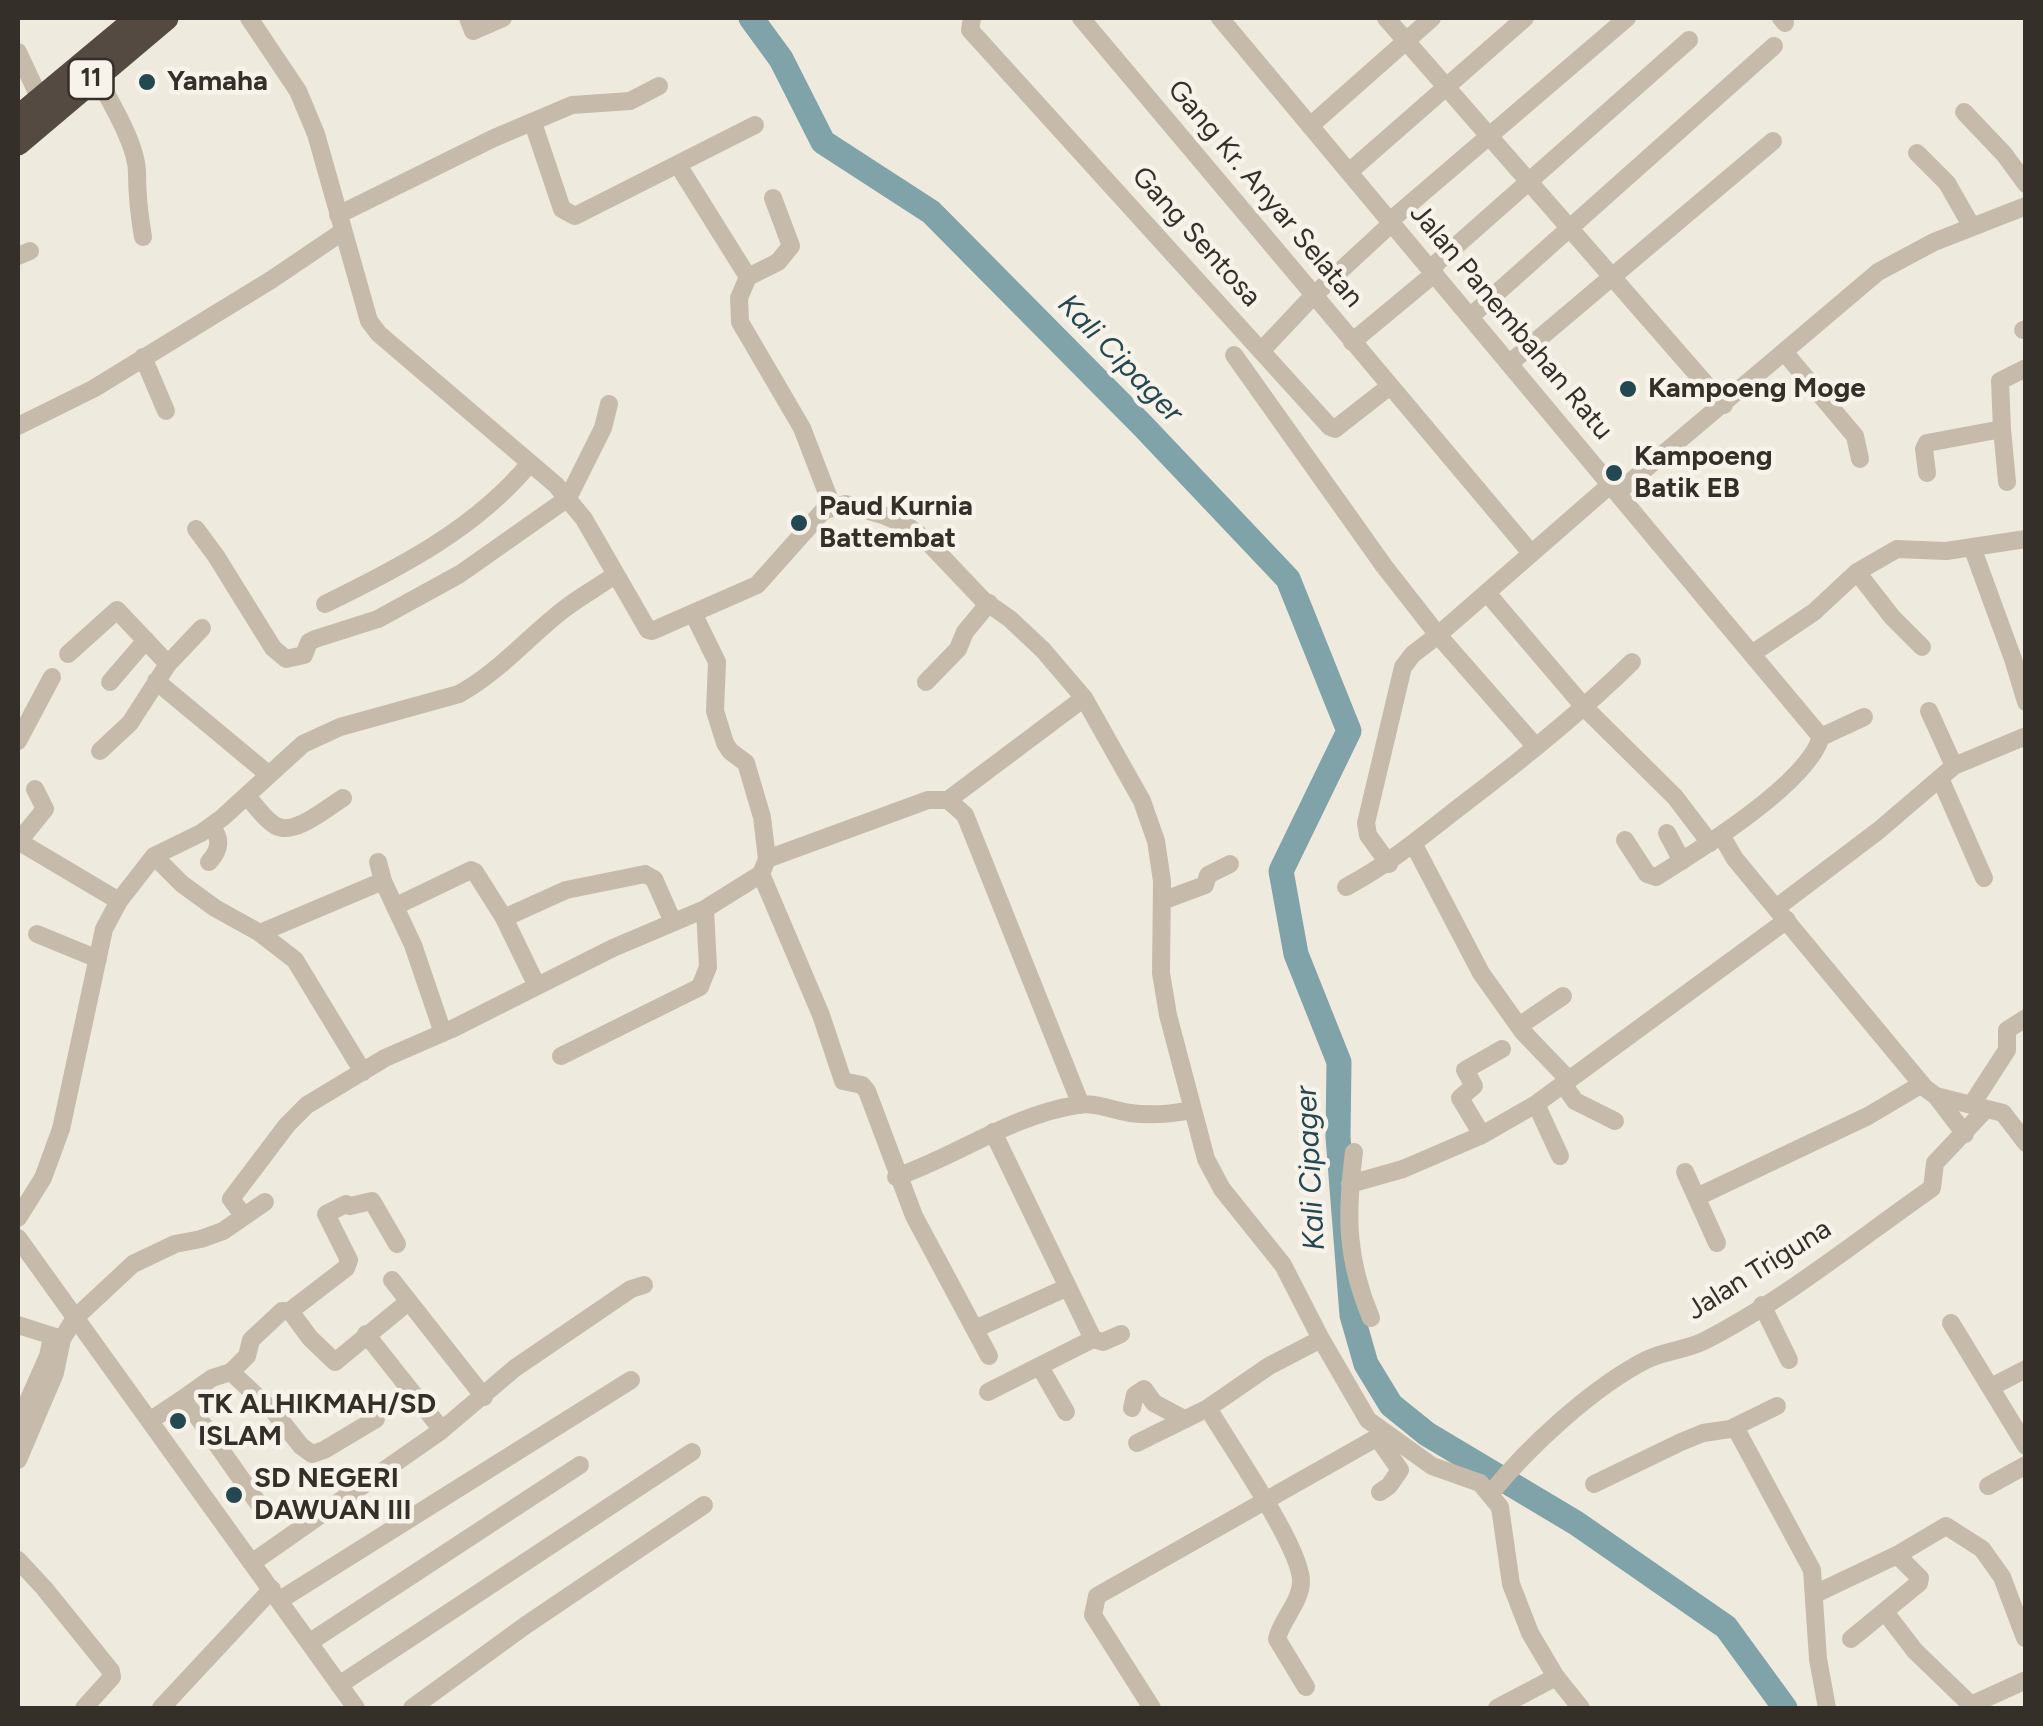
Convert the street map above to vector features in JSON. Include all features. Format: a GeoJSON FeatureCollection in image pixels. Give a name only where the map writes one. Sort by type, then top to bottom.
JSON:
{"type":"FeatureCollection","features":[{"type":"Feature","properties":{"kind":"highway","name":"11"},"geometry":{"type":"LineString","coordinates":[[18,118],[138,18]]}},
{"type":"Feature","properties":{"kind":"highway","name":"11"},"geometry":{"type":"LineString","coordinates":[[18,142],[166,18]]}},
{"type":"Feature","properties":{"kind":"street"},"geometry":{"type":"LineString","coordinates":[[249,18],[298,91],[316,134],[369,321],[379,334],[568,498],[648,630],[758,585],[814,520],[832,506],[845,504],[906,525],[926,540],[989,604],[1030,636],[1084,698],[1142,801],[1156,841],[1162,901],[1161,973],[1168,1015],[1206,1159],[1222,1189],[1283,1265],[1321,1339],[1400,1470],[1390,1486],[1380,1492]]}},
{"type":"Feature","properties":{"kind":"street"},"geometry":{"type":"LineString","coordinates":[[468,18],[473,32],[503,18]]}},
{"type":"Feature","properties":{"kind":"street","name":"Gang Kr. Anyar Selatan"},"geometry":{"type":"LineString","coordinates":[[1081,18],[1532,553]]}},
{"type":"Feature","properties":{"kind":"street","name":"Jalan Panembahan Ratu"},"geometry":{"type":"LineString","coordinates":[[1220,18],[1754,653],[1821,738]]}},
{"type":"Feature","properties":{"kind":"street"},"geometry":{"type":"LineString","coordinates":[[1386,18],[1724,405]]}},
{"type":"Feature","properties":{"kind":"street"},"geometry":{"type":"LineString","coordinates":[[1310,126],[1432,18]]}},
{"type":"Feature","properties":{"kind":"street"},"geometry":{"type":"LineString","coordinates":[[1349,172],[1525,18]]}},
{"type":"Feature","properties":{"kind":"street"},"geometry":{"type":"LineString","coordinates":[[1262,350],[1392,221],[1627,18]]}},
{"type":"Feature","properties":{"kind":"street","name":"Gang Sentosa"},"geometry":{"type":"LineString","coordinates":[[970,21],[1335,428],[1390,386]]}},
{"type":"Feature","properties":{"kind":"street"},"geometry":{"type":"LineString","coordinates":[[1352,342],[1689,40]]}},
{"type":"Feature","properties":{"kind":"street"},"geometry":{"type":"LineString","coordinates":[[1471,316],[1774,46]]}},
{"type":"Feature","properties":{"kind":"street"},"geometry":{"type":"LineString","coordinates":[[18,52],[40,98]]}},
{"type":"Feature","properties":{"kind":"street"},"geometry":{"type":"LineString","coordinates":[[96,75],[129,144],[137,172],[134,183],[143,237]]}},
{"type":"Feature","properties":{"kind":"street"},"geometry":{"type":"LineString","coordinates":[[18,426],[64,404],[271,280],[340,224],[494,138],[572,105],[630,100],[659,86]]}},
{"type":"Feature","properties":{"kind":"street"},"geometry":{"type":"LineString","coordinates":[[1964,112],[1987,134],[2026,184]]}},
{"type":"Feature","properties":{"kind":"street"},"geometry":{"type":"LineString","coordinates":[[543,119],[558,198],[571,215],[755,125]]}},
{"type":"Feature","properties":{"kind":"street"},"geometry":{"type":"LineString","coordinates":[[1510,362],[1773,141]]}},
{"type":"Feature","properties":{"kind":"street"},"geometry":{"type":"LineString","coordinates":[[1917,154],[1948,183],[1972,226]]}},
{"type":"Feature","properties":{"kind":"street"},"geometry":{"type":"LineString","coordinates":[[678,165],[748,277]]}},
{"type":"Feature","properties":{"kind":"street"},"geometry":{"type":"LineString","coordinates":[[773,198],[791,246],[778,262],[748,277],[739,298],[740,322],[802,428],[832,506]]}},
{"type":"Feature","properties":{"kind":"street"},"geometry":{"type":"LineString","coordinates":[[1389,864],[1368,836],[1366,823],[1404,667],[1413,654],[1532,553],[1724,405],[1878,272],[1934,242],[2026,206]]}},
{"type":"Feature","properties":{"kind":"street"},"geometry":{"type":"LineString","coordinates":[[1786,352],[1855,436],[1860,459]]}},
{"type":"Feature","properties":{"kind":"street"},"geometry":{"type":"LineString","coordinates":[[1234,354],[1384,566],[1536,747]]}},
{"type":"Feature","properties":{"kind":"street"},"geometry":{"type":"LineString","coordinates":[[143,357],[166,410]]}},
{"type":"Feature","properties":{"kind":"street"},"geometry":{"type":"LineString","coordinates":[[2008,482],[2000,380],[2026,368]]}},
{"type":"Feature","properties":{"kind":"street"},"geometry":{"type":"LineString","coordinates":[[196,529],[273,648],[286,659],[297,659],[304,656],[309,642],[378,619],[460,574],[568,498],[603,428],[609,404]]}},
{"type":"Feature","properties":{"kind":"street"},"geometry":{"type":"LineString","coordinates":[[1927,473],[1927,444],[2002,430]]}},
{"type":"Feature","properties":{"kind":"street"},"geometry":{"type":"LineString","coordinates":[[324,604],[430,548],[503,492],[530,462]]}},
{"type":"Feature","properties":{"kind":"street"},"geometry":{"type":"LineString","coordinates":[[1754,653],[1814,612],[1857,572],[1897,549],[1946,551],[2026,539]]}},
{"type":"Feature","properties":{"kind":"street"},"geometry":{"type":"LineString","coordinates":[[1972,547],[2026,702]]}},
{"type":"Feature","properties":{"kind":"street"},"geometry":{"type":"LineString","coordinates":[[1857,572],[1892,618],[1922,647]]}},
{"type":"Feature","properties":{"kind":"street"},"geometry":{"type":"LineString","coordinates":[[255,764],[340,726],[459,694],[491,675],[564,610],[615,575]]}},
{"type":"Feature","properties":{"kind":"street"},"geometry":{"type":"LineString","coordinates":[[1486,593],[1584,708],[1652,771],[1735,860],[1965,1134]]}},
{"type":"Feature","properties":{"kind":"street"},"geometry":{"type":"LineString","coordinates":[[926,682],[958,650],[965,632],[989,604]]}},
{"type":"Feature","properties":{"kind":"street"},"geometry":{"type":"LineString","coordinates":[[68,654],[117,610],[168,664]]}},
{"type":"Feature","properties":{"kind":"street"},"geometry":{"type":"LineString","coordinates":[[692,613],[717,662],[715,710],[725,743],[746,763],[751,774],[762,817],[764,866],[822,1015],[843,1082],[867,1091],[896,1177],[933,1258],[989,1356]]}},
{"type":"Feature","properties":{"kind":"street"},"geometry":{"type":"LineString","coordinates":[[100,751],[130,723],[168,664],[202,628]]}},
{"type":"Feature","properties":{"kind":"street"},"geometry":{"type":"LineString","coordinates":[[110,682],[146,640]]}},
{"type":"Feature","properties":{"kind":"street"},"geometry":{"type":"LineString","coordinates":[[1346,887],[1389,864],[1414,845],[1584,708],[1632,662]]}},
{"type":"Feature","properties":{"kind":"street"},"geometry":{"type":"LineString","coordinates":[[18,741],[52,677]]}},
{"type":"Feature","properties":{"kind":"street"},"geometry":{"type":"LineString","coordinates":[[156,681],[255,764]]}},
{"type":"Feature","properties":{"kind":"street"},"geometry":{"type":"LineString","coordinates":[[243,1215],[231,1199],[286,1125],[306,1106],[385,1058],[705,908],[764,866],[928,800],[948,800],[1084,698]]}},
{"type":"Feature","properties":{"kind":"street"},"geometry":{"type":"LineString","coordinates":[[1929,711],[1984,878]]}},
{"type":"Feature","properties":{"kind":"street"},"geometry":{"type":"LineString","coordinates":[[1625,840],[1652,877],[1715,839],[1783,786],[1818,748],[1821,738],[1864,717]]}},
{"type":"Feature","properties":{"kind":"street"},"geometry":{"type":"LineString","coordinates":[[1350,1184],[1403,1169],[1482,1135],[1536,1104],[1781,914],[1947,772],[2026,736]]}},
{"type":"Feature","properties":{"kind":"street"},"geometry":{"type":"LineString","coordinates":[[105,894],[154,856],[211,826],[246,796],[255,764]]}},
{"type":"Feature","properties":{"kind":"street"},"geometry":{"type":"LineString","coordinates":[[35,789],[46,810],[18,841],[105,894]]}},
{"type":"Feature","properties":{"kind":"street"},"geometry":{"type":"LineString","coordinates":[[246,796],[275,826],[283,828],[295,826],[344,798]]}},
{"type":"Feature","properties":{"kind":"street"},"geometry":{"type":"LineString","coordinates":[[948,800],[964,815],[1081,1104]]}},
{"type":"Feature","properties":{"kind":"street"},"geometry":{"type":"LineString","coordinates":[[209,862],[218,849],[219,839],[211,826]]}},
{"type":"Feature","properties":{"kind":"street"},"geometry":{"type":"LineString","coordinates":[[1668,833],[1682,861]]}},
{"type":"Feature","properties":{"kind":"street"},"geometry":{"type":"LineString","coordinates":[[1414,845],[1472,958],[1519,1026],[1566,1082],[1568,1096],[1584,1108],[1615,1121]]}},
{"type":"Feature","properties":{"kind":"street"},"geometry":{"type":"LineString","coordinates":[[154,856],[182,884],[260,933],[294,960],[364,1072]]}},
{"type":"Feature","properties":{"kind":"street"},"geometry":{"type":"LineString","coordinates":[[1162,901],[1206,885],[1208,874],[1230,864]]}},
{"type":"Feature","properties":{"kind":"street"},"geometry":{"type":"LineString","coordinates":[[396,906],[471,870],[476,872],[504,918],[536,986]]}},
{"type":"Feature","properties":{"kind":"street"},"geometry":{"type":"LineString","coordinates":[[260,933],[381,872],[413,945],[443,1033]]}},
{"type":"Feature","properties":{"kind":"street"},"geometry":{"type":"LineString","coordinates":[[504,918],[566,890],[646,874],[654,879],[673,922]]}},
{"type":"Feature","properties":{"kind":"street"},"geometry":{"type":"LineString","coordinates":[[18,1218],[43,1178],[61,1130],[83,953],[104,929],[105,894]]}},
{"type":"Feature","properties":{"kind":"street"},"geometry":{"type":"LineString","coordinates":[[561,1056],[700,987],[708,967],[705,908]]}},
{"type":"Feature","properties":{"kind":"street"},"geometry":{"type":"LineString","coordinates":[[37,934],[83,953]]}},
{"type":"Feature","properties":{"kind":"street"},"geometry":{"type":"LineString","coordinates":[[1519,1026],[1563,996]]}},
{"type":"Feature","properties":{"kind":"street","name":"Jalan Triguna"},"geometry":{"type":"LineString","coordinates":[[1493,1490],[1578,1408],[1647,1360],[1702,1342],[1932,1188],[1935,1163],[1965,1134],[2008,1048],[2007,1030],[2026,1018]]}},
{"type":"Feature","properties":{"kind":"street"},"geometry":{"type":"LineString","coordinates":[[1482,1135],[1460,1098],[1474,1086],[1464,1070],[1502,1049]]}},
{"type":"Feature","properties":{"kind":"street"},"geometry":{"type":"LineString","coordinates":[[1697,1197],[1929,1090],[2006,1116],[2026,1143]]}},
{"type":"Feature","properties":{"kind":"street"},"geometry":{"type":"LineString","coordinates":[[896,1177],[992,1132],[1056,1109],[1081,1104],[1165,1115],[1192,1110]]}},
{"type":"Feature","properties":{"kind":"street"},"geometry":{"type":"LineString","coordinates":[[1536,1104],[1560,1156]]}},
{"type":"Feature","properties":{"kind":"street"},"geometry":{"type":"LineString","coordinates":[[992,1132],[1093,1339]]}},
{"type":"Feature","properties":{"kind":"street"},"geometry":{"type":"LineString","coordinates":[[1354,1152],[1347,1216],[1349,1242],[1370,1318]]}},
{"type":"Feature","properties":{"kind":"street"},"geometry":{"type":"LineString","coordinates":[[1685,1172],[1717,1243]]}},
{"type":"Feature","properties":{"kind":"street"},"geometry":{"type":"LineString","coordinates":[[151,1420],[212,1378],[231,1372],[248,1356],[250,1340],[282,1311],[290,1311],[348,1264],[326,1214],[346,1204],[373,1201],[396,1244]]}},
{"type":"Feature","properties":{"kind":"street"},"geometry":{"type":"LineString","coordinates":[[18,1424],[62,1333],[134,1264],[176,1244],[223,1231],[265,1202]]}},
{"type":"Feature","properties":{"kind":"street"},"geometry":{"type":"LineString","coordinates":[[18,1238],[62,1333],[151,1420],[253,1562],[271,1595],[356,1708]]}},
{"type":"Feature","properties":{"kind":"street"},"geometry":{"type":"LineString","coordinates":[[392,1280],[484,1397]]}},
{"type":"Feature","properties":{"kind":"street"},"geometry":{"type":"LineString","coordinates":[[253,1562],[442,1430],[515,1368],[631,1289],[644,1285]]}},
{"type":"Feature","properties":{"kind":"street"},"geometry":{"type":"LineString","coordinates":[[975,1329],[1068,1288]]}},
{"type":"Feature","properties":{"kind":"street"},"geometry":{"type":"LineString","coordinates":[[290,1311],[335,1362],[408,1302]]}},
{"type":"Feature","properties":{"kind":"street"},"geometry":{"type":"LineString","coordinates":[[1762,1305],[1788,1360]]}},
{"type":"Feature","properties":{"kind":"street"},"geometry":{"type":"LineString","coordinates":[[1951,1324],[2026,1446]]}},
{"type":"Feature","properties":{"kind":"street"},"geometry":{"type":"LineString","coordinates":[[18,1325],[62,1333]]}},
{"type":"Feature","properties":{"kind":"street"},"geometry":{"type":"LineString","coordinates":[[18,1460],[55,1373],[62,1333]]}},
{"type":"Feature","properties":{"kind":"street"},"geometry":{"type":"LineString","coordinates":[[366,1334],[442,1430]]}},
{"type":"Feature","properties":{"kind":"street"},"geometry":{"type":"LineString","coordinates":[[988,1392],[1093,1339],[1103,1342],[1120,1334]]}},
{"type":"Feature","properties":{"kind":"street"},"geometry":{"type":"LineString","coordinates":[[1138,1443],[1208,1408],[1269,1366],[1321,1339]]}},
{"type":"Feature","properties":{"kind":"street"},"geometry":{"type":"LineString","coordinates":[[1040,1367],[1066,1412]]}},
{"type":"Feature","properties":{"kind":"street"},"geometry":{"type":"LineString","coordinates":[[1990,1387],[2026,1368]]}},
{"type":"Feature","properties":{"kind":"street"},"geometry":{"type":"LineString","coordinates":[[231,1372],[312,1454],[376,1419]]}},
{"type":"Feature","properties":{"kind":"street"},"geometry":{"type":"LineString","coordinates":[[162,1708],[271,1595],[632,1380]]}},
{"type":"Feature","properties":{"kind":"street"},"geometry":{"type":"LineString","coordinates":[[1132,1408],[1135,1396],[1144,1390],[1154,1403],[1184,1420]]}},
{"type":"Feature","properties":{"kind":"street"},"geometry":{"type":"LineString","coordinates":[[181,1400],[197,1416],[263,1510]]}},
{"type":"Feature","properties":{"kind":"street"},"geometry":{"type":"LineString","coordinates":[[1594,1484],[1703,1433],[1736,1427],[1777,1406]]}},
{"type":"Feature","properties":{"kind":"street"},"geometry":{"type":"LineString","coordinates":[[1208,1408],[1264,1500],[1296,1565],[1301,1583],[1277,1640],[1306,1687]]}},
{"type":"Feature","properties":{"kind":"street"},"geometry":{"type":"LineString","coordinates":[[1736,1427],[1806,1554],[1815,1594],[1818,1659],[1827,1708]]}},
{"type":"Feature","properties":{"kind":"street"},"geometry":{"type":"LineString","coordinates":[[1381,1435],[1432,1466],[1493,1490],[1500,1508],[1511,1584],[1530,1634],[1581,1708]]}},
{"type":"Feature","properties":{"kind":"street"},"geometry":{"type":"LineString","coordinates":[[1152,1708],[1093,1615],[1094,1600],[1125,1578],[1381,1435]]}},
{"type":"Feature","properties":{"kind":"street"},"geometry":{"type":"LineString","coordinates":[[339,1685],[692,1452]]}},
{"type":"Feature","properties":{"kind":"street"},"geometry":{"type":"LineString","coordinates":[[310,1642],[580,1464]]}},
{"type":"Feature","properties":{"kind":"street"},"geometry":{"type":"LineString","coordinates":[[1988,1486],[2026,1465]]}},
{"type":"Feature","properties":{"kind":"street"},"geometry":{"type":"LineString","coordinates":[[412,1708],[526,1625],[704,1505]]}},
{"type":"Feature","properties":{"kind":"street"},"geometry":{"type":"LineString","coordinates":[[1815,1594],[1897,1556],[1943,1526],[1982,1549],[2002,1577],[2026,1638]]}},
{"type":"Feature","properties":{"kind":"street"},"geometry":{"type":"LineString","coordinates":[[1851,1640],[1920,1580],[1897,1556]]}},
{"type":"Feature","properties":{"kind":"street"},"geometry":{"type":"LineString","coordinates":[[18,1560],[110,1671],[112,1678],[84,1708]]}},
{"type":"Feature","properties":{"kind":"street"},"geometry":{"type":"LineString","coordinates":[[1885,1612],[1924,1660],[1970,1705],[2026,1680]]}},
{"type":"Feature","properties":{"kind":"street"},"geometry":{"type":"LineString","coordinates":[[1497,1708],[1556,1677]]}},
{"type":"Feature","properties":{"kind":"waterway","name":"Kali Cipager"},"geometry":{"type":"LineString","coordinates":[[751,18],[781,59],[823,142],[931,212],[1288,579],[1349,731],[1281,871],[1296,954],[1339,1062],[1338,1137],[1352,1315],[1366,1364],[1391,1405],[1427,1434],[1576,1523],[1726,1627],[1785,1708]]}},
{"type":"Feature","properties":{"kind":"place","name":"Yamaha"},"geometry":{"type":"Point","coordinates":[147,82]}},
{"type":"Feature","properties":{"kind":"place","name":"Kampoeng Moge"},"geometry":{"type":"Point","coordinates":[1628,389]}},
{"type":"Feature","properties":{"kind":"place","name":"Kampoeng Batik EB"},"geometry":{"type":"Point","coordinates":[1614,473]}},
{"type":"Feature","properties":{"kind":"place","name":"Paud Kurnia Battembat"},"geometry":{"type":"Point","coordinates":[799,523]}},
{"type":"Feature","properties":{"kind":"place","name":"TK ALHIKMAH/SD ISLAM"},"geometry":{"type":"Point","coordinates":[178,1421]}},
{"type":"Feature","properties":{"kind":"place","name":"SD NEGERI DAWUAN III"},"geometry":{"type":"Point","coordinates":[234,1495]}}]}
